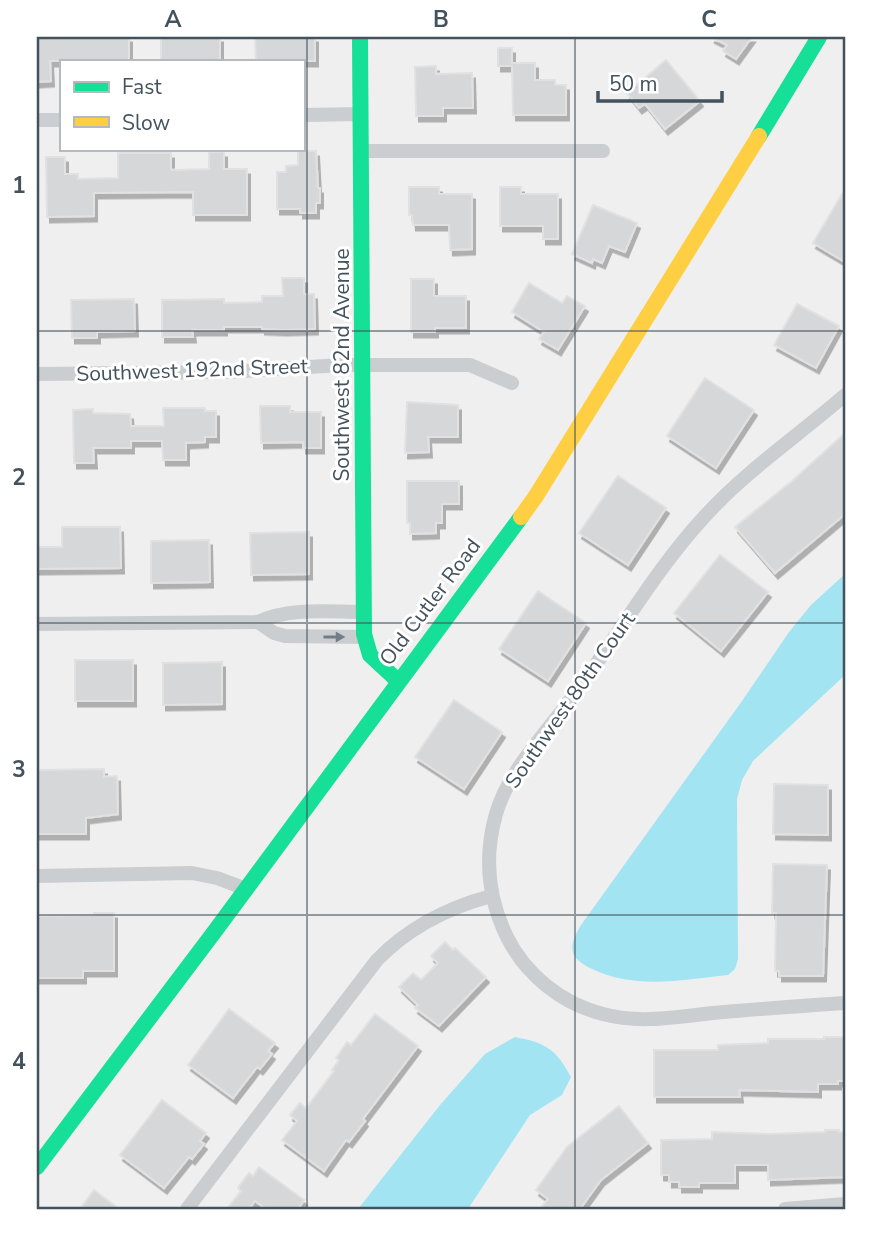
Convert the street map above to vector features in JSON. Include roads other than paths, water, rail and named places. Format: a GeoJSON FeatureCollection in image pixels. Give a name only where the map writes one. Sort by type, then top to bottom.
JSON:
{"type":"FeatureCollection","features":[{"type":"Feature","properties":{"kind":"main road","name":"Southwest 82nd Avenue"},"geometry":{"type":"LineString","coordinates":[[360,37],[364,637]]}},
{"type":"Feature","properties":{"kind":"main road","name":"Old Cutler Road"},"geometry":{"type":"LineString","coordinates":[[37,1167],[536,496],[819,37]]}},
{"type":"Feature","properties":{"kind":"main road"},"geometry":{"type":"LineString","coordinates":[[364,637],[370,655],[398,681]]}},
{"type":"Feature","properties":{"kind":"street"},"geometry":{"type":"LineString","coordinates":[[304,115],[361,114]]}},
{"type":"Feature","properties":{"kind":"street"},"geometry":{"type":"LineString","coordinates":[[37,120],[60,120]]}},
{"type":"Feature","properties":{"kind":"street"},"geometry":{"type":"LineString","coordinates":[[361,151],[603,150]]}},
{"type":"Feature","properties":{"kind":"street","name":"Southwest 192nd Street"},"geometry":{"type":"LineString","coordinates":[[37,374],[470,365],[512,383]]}},
{"type":"Feature","properties":{"kind":"street","name":"Southwest 80th Court"},"geometry":{"type":"LineString","coordinates":[[845,395],[755,468],[694,528],[667,562],[514,775],[500,803],[494,824],[488,868],[491,896],[505,933],[524,964],[546,986],[572,1003],[590,1010],[629,1018],[652,1019],[845,1003]]}},
{"type":"Feature","properties":{"kind":"street"},"geometry":{"type":"LineString","coordinates":[[302,612],[303,637]]}},
{"type":"Feature","properties":{"kind":"street"},"geometry":{"type":"LineString","coordinates":[[37,624],[258,622],[275,614],[364,612]]}},
{"type":"Feature","properties":{"kind":"street"},"geometry":{"type":"LineString","coordinates":[[258,622],[274,633],[303,637],[364,637]]}},
{"type":"Feature","properties":{"kind":"street"},"geometry":{"type":"LineString","coordinates":[[37,876],[192,873],[217,878],[246,889]]}},
{"type":"Feature","properties":{"kind":"street"},"geometry":{"type":"LineString","coordinates":[[187,1209],[377,960],[434,916],[491,896]]}},
{"type":"Feature","properties":{"kind":"street"},"geometry":{"type":"LineString","coordinates":[[785,1209],[845,1205]]}},
{"type":"Feature","properties":{"kind":"water"},"geometry":{"type":"Polygon","coordinates":[[[845,574],[845,675],[753,761],[742,780],[737,799],[738,959],[735,969],[728,975],[658,982],[607,975],[583,964],[572,950],[574,938],[581,925],[789,632],[811,605],[845,574]]]}},
{"type":"Feature","properties":{"kind":"water"},"geometry":{"type":"Polygon","coordinates":[[[515,1037],[549,1049],[571,1077],[562,1095],[530,1115],[468,1209],[358,1209],[440,1105],[485,1054],[515,1037]]]}}]}
